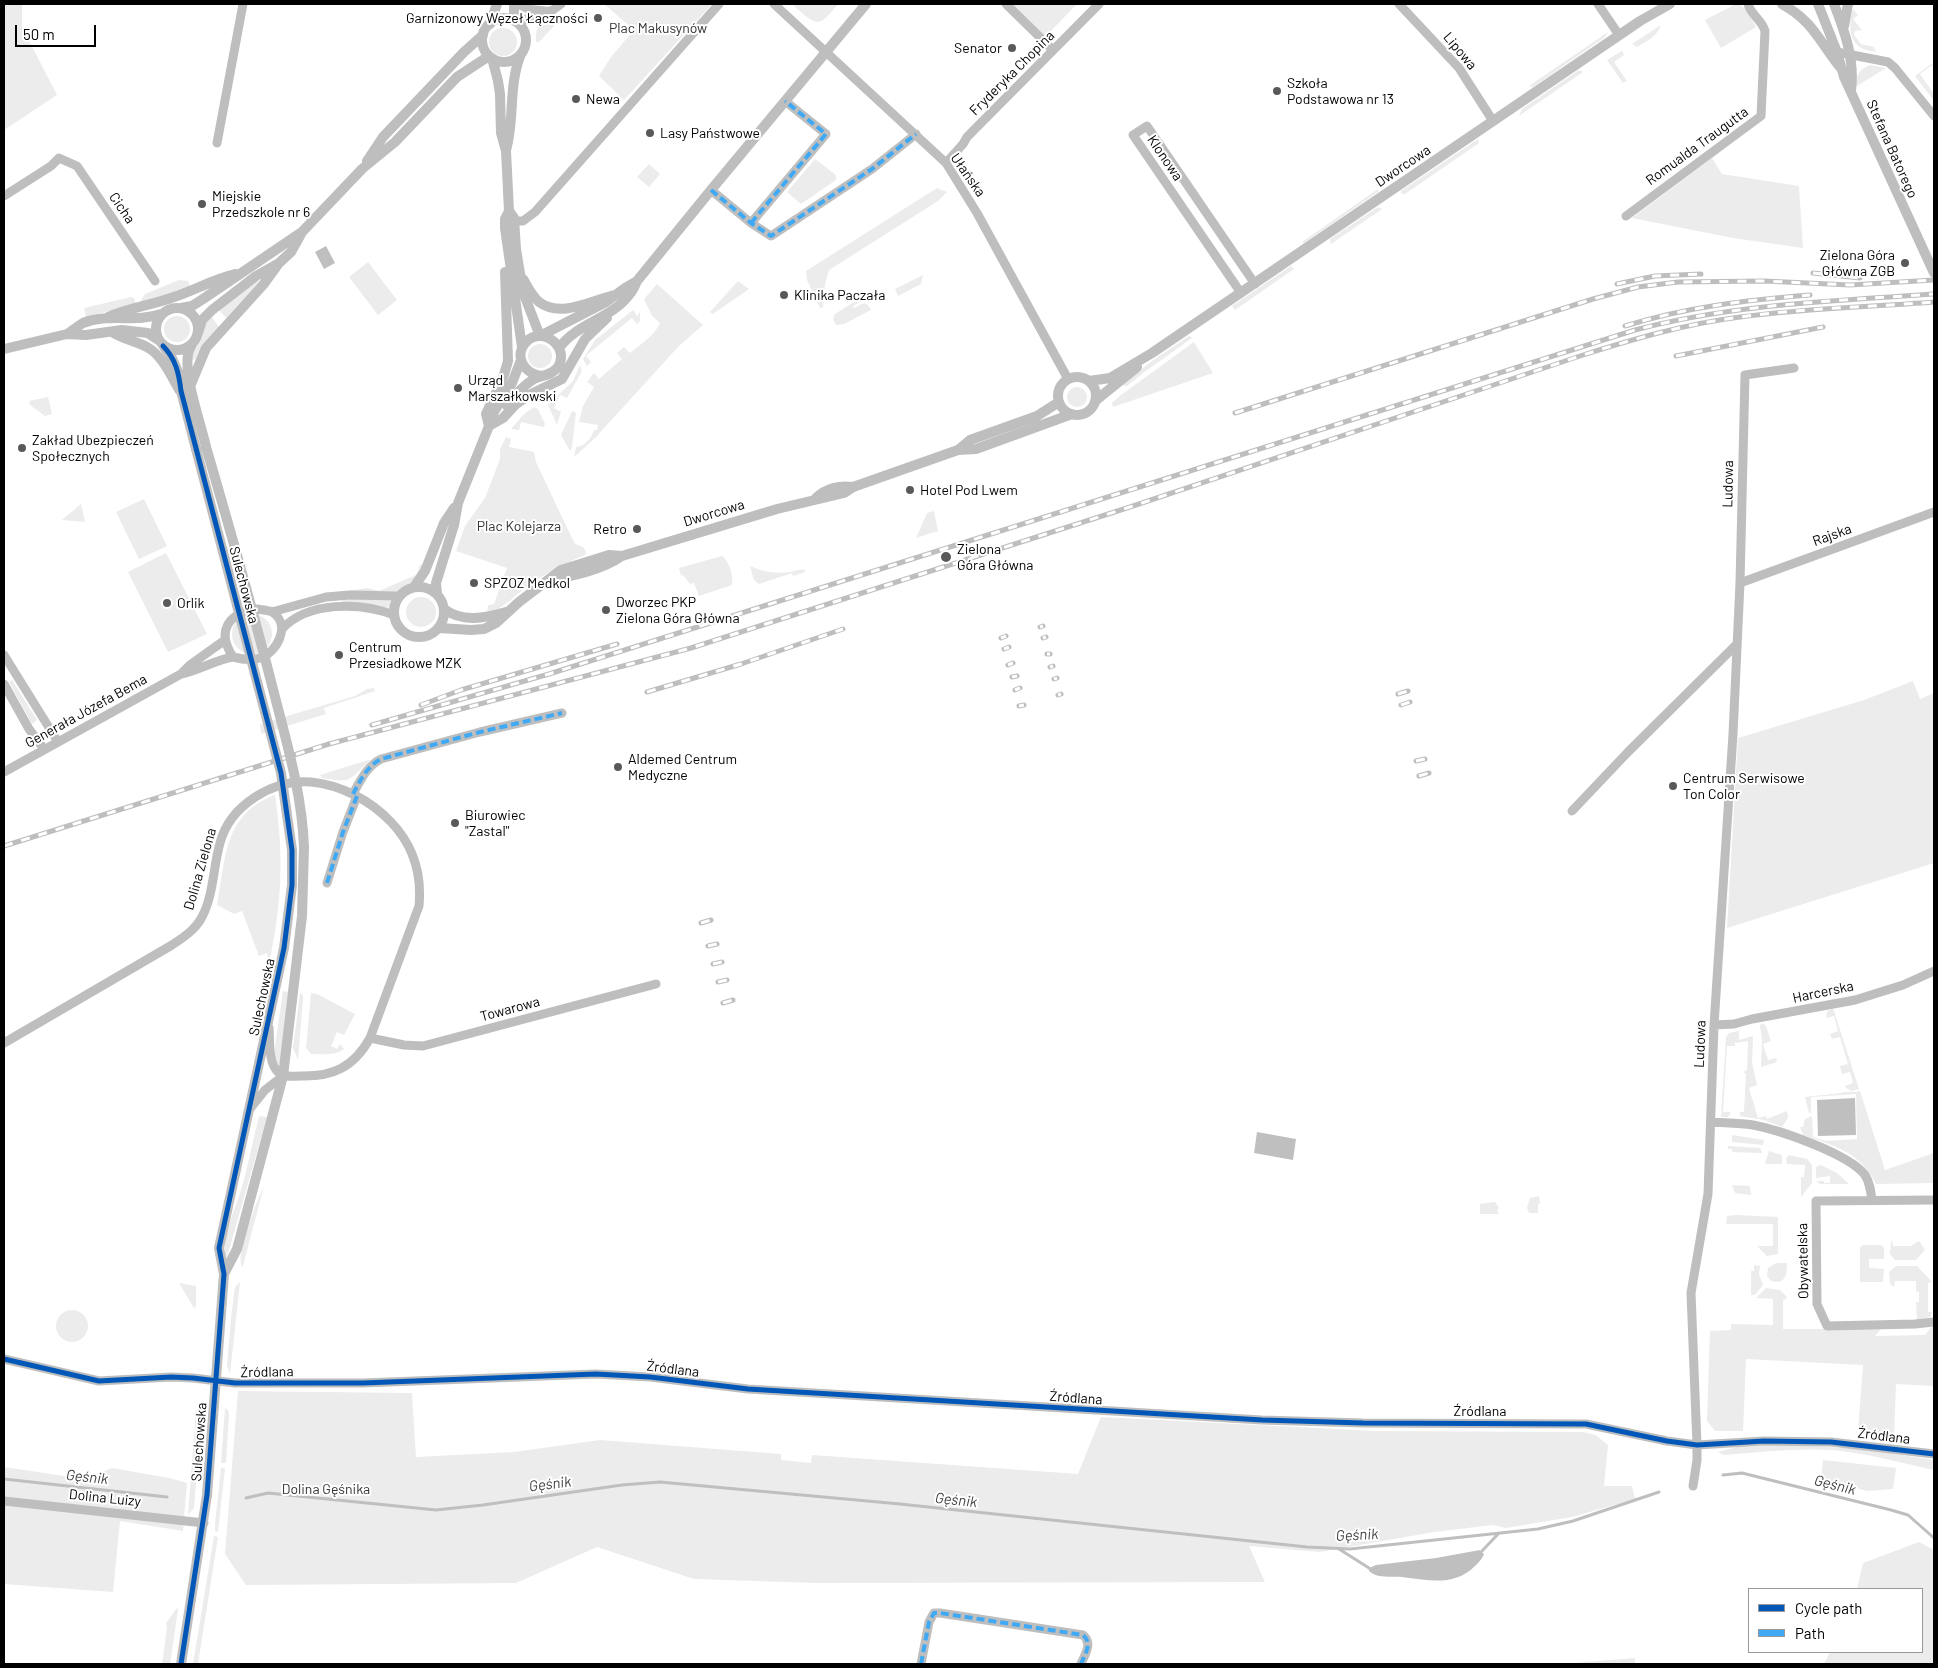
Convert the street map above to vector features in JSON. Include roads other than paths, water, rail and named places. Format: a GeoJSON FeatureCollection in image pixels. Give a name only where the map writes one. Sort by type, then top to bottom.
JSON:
{"type":"FeatureCollection","features":[{"type":"Feature","properties":{"kind":"street"},"geometry":{"type":"LineString","coordinates":[[217,143],[243,4]]}},
{"type":"Feature","properties":{"kind":"street"},"geometry":{"type":"LineString","coordinates":[[362,169],[383,137],[464,52],[483,35],[490,24],[497,4]]}},
{"type":"Feature","properties":{"kind":"street"},"geometry":{"type":"LineString","coordinates":[[506,151],[511,134],[513,80],[516,66],[525,48],[525,34],[516,22],[514,4]]}},
{"type":"Feature","properties":{"kind":"street"},"geometry":{"type":"LineString","coordinates":[[520,4],[531,10],[549,12]]}},
{"type":"Feature","properties":{"kind":"street"},"geometry":{"type":"LineString","coordinates":[[490,24],[502,18],[516,22],[549,12],[561,4]]}},
{"type":"Feature","properties":{"kind":"street"},"geometry":{"type":"LineString","coordinates":[[514,222],[529,217],[535,212],[719,4]]}},
{"type":"Feature","properties":{"kind":"street","name":"Ułańska"},"geometry":{"type":"LineString","coordinates":[[774,4],[946,163],[978,213],[1068,379]]}},
{"type":"Feature","properties":{"kind":"street"},"geometry":{"type":"LineString","coordinates":[[559,348],[576,331],[611,311],[629,296],[637,281],[866,4]]}},
{"type":"Feature","properties":{"kind":"street"},"geometry":{"type":"LineString","coordinates":[[1006,4],[1053,50]]}},
{"type":"Feature","properties":{"kind":"street","name":"Fryderyka Chopina"},"geometry":{"type":"LineString","coordinates":[[946,163],[967,137],[1099,4]]}},
{"type":"Feature","properties":{"kind":"street","name":"Lipowa"},"geometry":{"type":"LineString","coordinates":[[1399,4],[1458,68],[1494,121]]}},
{"type":"Feature","properties":{"kind":"street"},"geometry":{"type":"LineString","coordinates":[[1598,4],[1619,35]]}},
{"type":"Feature","properties":{"kind":"street","name":"Dworcowa"},"geometry":{"type":"LineString","coordinates":[[1089,381],[1110,378],[1152,353],[1619,35],[1670,4]]}},
{"type":"Feature","properties":{"kind":"street","name":"Romualda Traugutta"},"geometry":{"type":"LineString","coordinates":[[1626,216],[1761,116],[1765,32],[1762,23],[1752,13],[1748,4]]}},
{"type":"Feature","properties":{"kind":"street"},"geometry":{"type":"LineString","coordinates":[[1782,4],[1794,10],[1808,23],[1841,69]]}},
{"type":"Feature","properties":{"kind":"street","name":"Stefana Batorego"},"geometry":{"type":"LineString","coordinates":[[1818,4],[1837,52],[1841,69],[1934,273]]}},
{"type":"Feature","properties":{"kind":"street","name":"Stefana Batorego"},"geometry":{"type":"LineString","coordinates":[[1834,4],[1844,27],[1850,54],[1853,79],[1851,91]]}},
{"type":"Feature","properties":{"kind":"street"},"geometry":{"type":"LineString","coordinates":[[1844,27],[1848,4]]}},
{"type":"Feature","properties":{"kind":"street"},"geometry":{"type":"LineString","coordinates":[[458,503],[454,525],[436,583],[437,594],[444,609],[442,622],[439,628],[429,635],[412,636],[400,628],[394,615],[396,602],[404,592],[414,587],[425,571],[444,523],[458,503],[491,424],[512,383],[521,360],[522,347],[508,259],[505,219],[508,211],[506,151],[501,133],[498,81],[490,57],[484,50],[483,35]]}},
{"type":"Feature","properties":{"kind":"street"},"geometry":{"type":"LineString","coordinates":[[1837,52],[1888,62],[1934,116]]}},
{"type":"Feature","properties":{"kind":"street"},"geometry":{"type":"LineString","coordinates":[[490,57],[504,62],[511,61],[521,54]]}},
{"type":"Feature","properties":{"kind":"street"},"geometry":{"type":"LineString","coordinates":[[160,342],[155,326],[161,314],[167,309],[192,306],[302,232],[362,169],[395,142],[457,77],[490,57]]}},
{"type":"Feature","properties":{"kind":"street"},"geometry":{"type":"LineString","coordinates":[[751,222],[826,134],[785,101]]}},
{"type":"Feature","properties":{"kind":"street","name":"Klonowa"},"geometry":{"type":"LineString","coordinates":[[1241,293],[1133,135],[1147,126],[1255,284]]}},
{"type":"Feature","properties":{"kind":"street"},"geometry":{"type":"LineString","coordinates":[[711,190],[771,236],[872,169],[916,134]]}},
{"type":"Feature","properties":{"kind":"street","name":"Cicha"},"geometry":{"type":"LineString","coordinates":[[4,196],[51,166],[59,158],[77,166],[155,281]]}},
{"type":"Feature","properties":{"kind":"street"},"geometry":{"type":"LineString","coordinates":[[491,424],[521,390],[533,380],[554,371],[558,366],[561,354],[559,348],[552,340],[540,336],[526,302],[520,274],[514,218],[508,211]]}},
{"type":"Feature","properties":{"kind":"street"},"geometry":{"type":"LineString","coordinates":[[4,349],[67,334],[86,335],[138,331],[148,333],[160,342],[178,350],[186,348],[192,344],[202,320],[212,310],[291,252],[302,232]]}},
{"type":"Feature","properties":{"kind":"street"},"geometry":{"type":"LineString","coordinates":[[491,424],[486,414],[503,378],[508,361],[505,265],[508,259]]}},
{"type":"Feature","properties":{"kind":"street"},"geometry":{"type":"LineString","coordinates":[[191,384],[206,348],[263,285],[279,262]]}},
{"type":"Feature","properties":{"kind":"street"},"geometry":{"type":"LineString","coordinates":[[67,334],[83,323],[108,317],[123,310],[172,298],[223,277],[242,272]]}},
{"type":"Feature","properties":{"kind":"street"},"geometry":{"type":"LineString","coordinates":[[520,274],[534,297],[547,306],[567,308],[616,295]]}},
{"type":"Feature","properties":{"kind":"street"},"geometry":{"type":"LineString","coordinates":[[522,347],[530,339],[540,336],[606,302],[637,281]]}},
{"type":"Feature","properties":{"kind":"street"},"geometry":{"type":"LineString","coordinates":[[181,308],[189,311],[195,317],[198,324],[198,333]]}},
{"type":"Feature","properties":{"kind":"street"},"geometry":{"type":"LineString","coordinates":[[491,424],[529,395],[562,379],[584,339],[606,320],[611,311]]}},
{"type":"Feature","properties":{"kind":"street"},"geometry":{"type":"LineString","coordinates":[[108,317],[147,318],[161,314]]}},
{"type":"Feature","properties":{"kind":"street"},"geometry":{"type":"LineString","coordinates":[[112,332],[122,338],[136,342],[155,353],[181,391]]}},
{"type":"Feature","properties":{"kind":"street","name":"Sulechowska"},"geometry":{"type":"LineString","coordinates":[[160,342],[171,356],[180,374],[181,391],[250,597],[293,766],[300,802],[304,847],[302,916],[283,1076],[237,1249],[224,1274]]}},
{"type":"Feature","properties":{"kind":"street","name":"Sulechowska"},"geometry":{"type":"LineString","coordinates":[[181,1664],[204,1523],[224,1274],[219,1248],[269,1020],[289,918],[292,850],[281,773],[201,448],[188,355],[192,344]]}},
{"type":"Feature","properties":{"kind":"street","name":"Dworcowa"},"geometry":{"type":"LineString","coordinates":[[1095,401],[1152,353]]}},
{"type":"Feature","properties":{"kind":"street"},"geometry":{"type":"LineString","coordinates":[[521,360],[526,370],[531,374],[543,376]]}},
{"type":"Feature","properties":{"kind":"street","name":"Ludowa"},"geometry":{"type":"LineString","coordinates":[[1697,1445],[1692,1293],[1708,1193],[1714,1025],[1740,583],[1745,375],[1794,368]]}},
{"type":"Feature","properties":{"kind":"street"},"geometry":{"type":"LineString","coordinates":[[1077,377],[1089,381],[1095,390],[1095,401],[1089,410],[1085,413],[1072,414],[1067,412],[1059,402],[1060,389],[1068,379],[1077,377]]}},
{"type":"Feature","properties":{"kind":"street","name":"Dworcowa"},"geometry":{"type":"LineString","coordinates":[[958,450],[970,440],[1037,416],[1059,402]]}},
{"type":"Feature","properties":{"kind":"street","name":"Dworcowa"},"geometry":{"type":"LineString","coordinates":[[439,628],[471,630],[484,628],[496,623],[536,588],[561,570],[603,556],[622,556],[816,498],[824,499],[958,450],[976,449],[1072,414]]}},
{"type":"Feature","properties":{"kind":"street","name":"Rajska"},"geometry":{"type":"LineString","coordinates":[[1740,583],[1934,512]]}},
{"type":"Feature","properties":{"kind":"street"},"geometry":{"type":"LineString","coordinates":[[414,587],[426,588],[437,594]]}},
{"type":"Feature","properties":{"kind":"street"},"geometry":{"type":"LineString","coordinates":[[394,615],[368,608],[336,608],[303,614],[282,629],[279,641],[268,655],[254,660],[233,657],[225,640],[226,628],[230,620],[238,613],[257,609],[272,612],[320,598],[335,596],[400,596]]}},
{"type":"Feature","properties":{"kind":"street","name":"Dworcowa"},"geometry":{"type":"LineString","coordinates":[[444,609],[459,616],[474,618],[489,617],[507,612]]}},
{"type":"Feature","properties":{"kind":"street"},"geometry":{"type":"LineString","coordinates":[[272,612],[278,618],[282,629]]}},
{"type":"Feature","properties":{"kind":"street","name":"Generała Józefa Bema"},"geometry":{"type":"LineString","coordinates":[[4,772],[181,674],[190,665],[225,640]]}},
{"type":"Feature","properties":{"kind":"street"},"geometry":{"type":"LineString","coordinates":[[1572,811],[1628,752],[1737,644]]}},
{"type":"Feature","properties":{"kind":"street"},"geometry":{"type":"LineString","coordinates":[[4,655],[58,742]]}},
{"type":"Feature","properties":{"kind":"street","name":"Generała Józefa Bema"},"geometry":{"type":"LineString","coordinates":[[181,674],[196,671],[222,659],[233,657]]}},
{"type":"Feature","properties":{"kind":"street"},"geometry":{"type":"LineString","coordinates":[[4,684],[44,750]]}},
{"type":"Feature","properties":{"kind":"street"},"geometry":{"type":"LineString","coordinates":[[327,883],[355,795],[366,772],[376,762],[480,732],[562,713]]}},
{"type":"Feature","properties":{"kind":"street","name":"Dolina Zielona"},"geometry":{"type":"LineString","coordinates":[[4,1043],[172,945],[196,927],[210,897],[222,835],[231,820],[253,798],[278,786],[300,782],[327,785],[355,795]]}},
{"type":"Feature","properties":{"kind":"street"},"geometry":{"type":"LineString","coordinates":[[283,1076],[312,1076],[340,1069],[360,1054],[370,1038],[419,906],[419,873],[412,852],[400,832],[372,805],[355,795]]}},
{"type":"Feature","properties":{"kind":"street","name":"Harcerska"},"geometry":{"type":"LineString","coordinates":[[1714,1025],[1734,1024],[1855,1000],[1902,985],[1934,971]]}},
{"type":"Feature","properties":{"kind":"street","name":"Towarowa"},"geometry":{"type":"LineString","coordinates":[[370,1038],[404,1045],[423,1046],[656,984]]}},
{"type":"Feature","properties":{"kind":"street","name":"Sulechowska"},"geometry":{"type":"LineString","coordinates":[[269,1020],[273,1063],[278,1072],[283,1076]]}},
{"type":"Feature","properties":{"kind":"street","name":"Sulechowska"},"geometry":{"type":"LineString","coordinates":[[249,1110],[265,1090],[283,1076]]}},
{"type":"Feature","properties":{"kind":"street"},"geometry":{"type":"LineString","coordinates":[[1711,1122],[1761,1127],[1833,1152],[1849,1160],[1865,1176],[1870,1186],[1872,1201]]}},
{"type":"Feature","properties":{"kind":"street","name":"Obywatelska"},"geometry":{"type":"LineString","coordinates":[[1934,1200],[1816,1201],[1817,1304],[1827,1326],[1934,1322]]}},
{"type":"Feature","properties":{"kind":"street","name":"Źródlana"},"geometry":{"type":"LineString","coordinates":[[4,1360],[99,1380],[171,1377],[235,1383],[363,1383],[596,1374],[650,1377],[748,1389],[1167,1415],[1344,1422],[1586,1424],[1667,1441],[1697,1445],[1772,1441],[1831,1442],[1863,1444],[1934,1454]]}},
{"type":"Feature","properties":{"kind":"street"},"geometry":{"type":"LineString","coordinates":[[1693,1486],[1698,1460],[1697,1445]]}},
{"type":"Feature","properties":{"kind":"street","name":"Dolina Luizy"},"geometry":{"type":"LineString","coordinates":[[4,1501],[204,1523]]}},
{"type":"Feature","properties":{"kind":"street"},"geometry":{"type":"LineString","coordinates":[[921,1664],[929,1622],[934,1613],[940,1612],[1083,1635],[1088,1639],[1088,1643],[1081,1664]]}},
{"type":"Feature","properties":{"kind":"waterway","name":"Gęśnik"},"geometry":{"type":"LineString","coordinates":[[1723,1475],[1742,1473],[1908,1515],[1934,1538]]}},
{"type":"Feature","properties":{"kind":"waterway","name":"Gęśnik"},"geometry":{"type":"LineString","coordinates":[[4,1479],[167,1497]]}},
{"type":"Feature","properties":{"kind":"waterway","name":"Gęśnik"},"geometry":{"type":"LineString","coordinates":[[246,1498],[268,1493],[436,1510],[622,1485],[660,1482],[900,1504],[1307,1547],[1350,1549],[1538,1529],[1573,1521],[1659,1492]]}},
{"type":"Feature","properties":{"kind":"waterway"},"geometry":{"type":"LineString","coordinates":[[1482,1551],[1499,1533]]}},
{"type":"Feature","properties":{"kind":"waterway"},"geometry":{"type":"LineString","coordinates":[[1339,1549],[1369,1568]]}},
{"type":"Feature","properties":{"kind":"railway"},"geometry":{"type":"LineString","coordinates":[[1813,273],[1860,278]]}},
{"type":"Feature","properties":{"kind":"railway"},"geometry":{"type":"LineString","coordinates":[[1617,284],[1655,276],[1701,274]]}},
{"type":"Feature","properties":{"kind":"railway"},"geometry":{"type":"LineString","coordinates":[[1235,413],[1593,299],[1638,287],[1678,282],[1764,281],[1850,285],[1934,280]]}},
{"type":"Feature","properties":{"kind":"railway"},"geometry":{"type":"LineString","coordinates":[[372,725],[549,674],[1635,330],[1672,321],[1746,309],[1934,294]]}},
{"type":"Feature","properties":{"kind":"railway"},"geometry":{"type":"LineString","coordinates":[[1625,326],[1648,319],[1717,305],[1810,295]]}},
{"type":"Feature","properties":{"kind":"railway"},"geometry":{"type":"LineString","coordinates":[[4,846],[329,744],[691,648],[1130,507],[1580,356],[1639,338],[1699,324],[1764,314],[1934,302]]}},
{"type":"Feature","properties":{"kind":"railway"},"geometry":{"type":"LineString","coordinates":[[1676,356],[1823,327]]}},
{"type":"Feature","properties":{"kind":"railway"},"geometry":{"type":"LineString","coordinates":[[647,692],[741,664],[843,629]]}},
{"type":"Feature","properties":{"kind":"railway"},"geometry":{"type":"LineString","coordinates":[[1001,638],[1006,636]]}},
{"type":"Feature","properties":{"kind":"railway"},"geometry":{"type":"LineString","coordinates":[[421,705],[461,690],[617,644]]}},
{"type":"Feature","properties":{"kind":"railway"},"geometry":{"type":"LineString","coordinates":[[1004,649],[1009,647]]}},
{"type":"Feature","properties":{"kind":"railway"},"geometry":{"type":"LineString","coordinates":[[1008,665],[1013,663]]}},
{"type":"Feature","properties":{"kind":"railway"},"geometry":{"type":"LineString","coordinates":[[1012,677],[1017,676]]}},
{"type":"Feature","properties":{"kind":"railway"},"geometry":{"type":"LineString","coordinates":[[1015,690],[1020,688]]}},
{"type":"Feature","properties":{"kind":"railway"},"geometry":{"type":"LineString","coordinates":[[1398,694],[1408,691]]}},
{"type":"Feature","properties":{"kind":"railway"},"geometry":{"type":"LineString","coordinates":[[1401,705],[1410,702]]}},
{"type":"Feature","properties":{"kind":"railway"},"geometry":{"type":"LineString","coordinates":[[1019,706],[1024,705]]}},
{"type":"Feature","properties":{"kind":"railway"},"geometry":{"type":"LineString","coordinates":[[1416,761],[1425,759]]}},
{"type":"Feature","properties":{"kind":"railway"},"geometry":{"type":"LineString","coordinates":[[1419,776],[1429,773]]}},
{"type":"Feature","properties":{"kind":"railway"},"geometry":{"type":"LineString","coordinates":[[701,923],[711,920]]}},
{"type":"Feature","properties":{"kind":"railway"},"geometry":{"type":"LineString","coordinates":[[708,946],[717,944]]}},
{"type":"Feature","properties":{"kind":"railway"},"geometry":{"type":"LineString","coordinates":[[713,964],[722,962]]}},
{"type":"Feature","properties":{"kind":"railway"},"geometry":{"type":"LineString","coordinates":[[718,982],[727,980]]}},
{"type":"Feature","properties":{"kind":"railway"},"geometry":{"type":"LineString","coordinates":[[723,1003],[733,1000]]}},
{"type":"Feature","properties":{"kind":"place","name":"Garnizonowy Węzeł Łączności"},"geometry":{"type":"Point","coordinates":[598,18]}},
{"type":"Feature","properties":{"kind":"place","name":"Senator"},"geometry":{"type":"Point","coordinates":[1012,48]}},
{"type":"Feature","properties":{"kind":"place","name":"Szkoła Podstawowa nr 13"},"geometry":{"type":"Point","coordinates":[1277,91]}},
{"type":"Feature","properties":{"kind":"place","name":"Newa"},"geometry":{"type":"Point","coordinates":[576,99]}},
{"type":"Feature","properties":{"kind":"place","name":"Lasy Państwowe"},"geometry":{"type":"Point","coordinates":[650,133]}},
{"type":"Feature","properties":{"kind":"place","name":"Miejskie Przedszkole nr 6"},"geometry":{"type":"Point","coordinates":[202,204]}},
{"type":"Feature","properties":{"kind":"place","name":"Zielona Góra Główna ZGB"},"geometry":{"type":"Point","coordinates":[1905,263]}},
{"type":"Feature","properties":{"kind":"place","name":"Klinika Paczała"},"geometry":{"type":"Point","coordinates":[784,295]}},
{"type":"Feature","properties":{"kind":"place","name":"Urząd Marszałkowski"},"geometry":{"type":"Point","coordinates":[458,388]}},
{"type":"Feature","properties":{"kind":"place","name":"Zakład Ubezpieczeń Społecznych"},"geometry":{"type":"Point","coordinates":[22,448]}},
{"type":"Feature","properties":{"kind":"place","name":"Hotel Pod Lwem"},"geometry":{"type":"Point","coordinates":[910,490]}},
{"type":"Feature","properties":{"kind":"place","name":"Retro"},"geometry":{"type":"Point","coordinates":[637,529]}},
{"type":"Feature","properties":{"kind":"place","name":"Zielona Góra Główna"},"geometry":{"type":"Point","coordinates":[946,557]}},
{"type":"Feature","properties":{"kind":"place","name":"SPZOZ Medkol"},"geometry":{"type":"Point","coordinates":[474,583]}},
{"type":"Feature","properties":{"kind":"place","name":"Orlik"},"geometry":{"type":"Point","coordinates":[167,603]}},
{"type":"Feature","properties":{"kind":"place","name":"Dworzec PKP Zielona Góra Główna"},"geometry":{"type":"Point","coordinates":[606,610]}},
{"type":"Feature","properties":{"kind":"place","name":"Centrum Przesiadkowe MZK"},"geometry":{"type":"Point","coordinates":[339,655]}},
{"type":"Feature","properties":{"kind":"place","name":"Aldemed Centrum Medyczne"},"geometry":{"type":"Point","coordinates":[618,767]}},
{"type":"Feature","properties":{"kind":"place","name":"Centrum Serwisowe Ton Color"},"geometry":{"type":"Point","coordinates":[1673,786]}},
{"type":"Feature","properties":{"kind":"place","name":"Biurowiec \"Zastal\""},"geometry":{"type":"Point","coordinates":[455,823]}},
{"type":"Feature","properties":{"kind":"park label","name":"Plac Makusynów"},"geometry":{"type":"Point","coordinates":[658,28]}},
{"type":"Feature","properties":{"kind":"park label","name":"Plac Kolejarza"},"geometry":{"type":"Point","coordinates":[519,526]}},
{"type":"Feature","properties":{"kind":"park label","name":"Dolina Gęśnika"},"geometry":{"type":"Point","coordinates":[326,1489]}}]}
